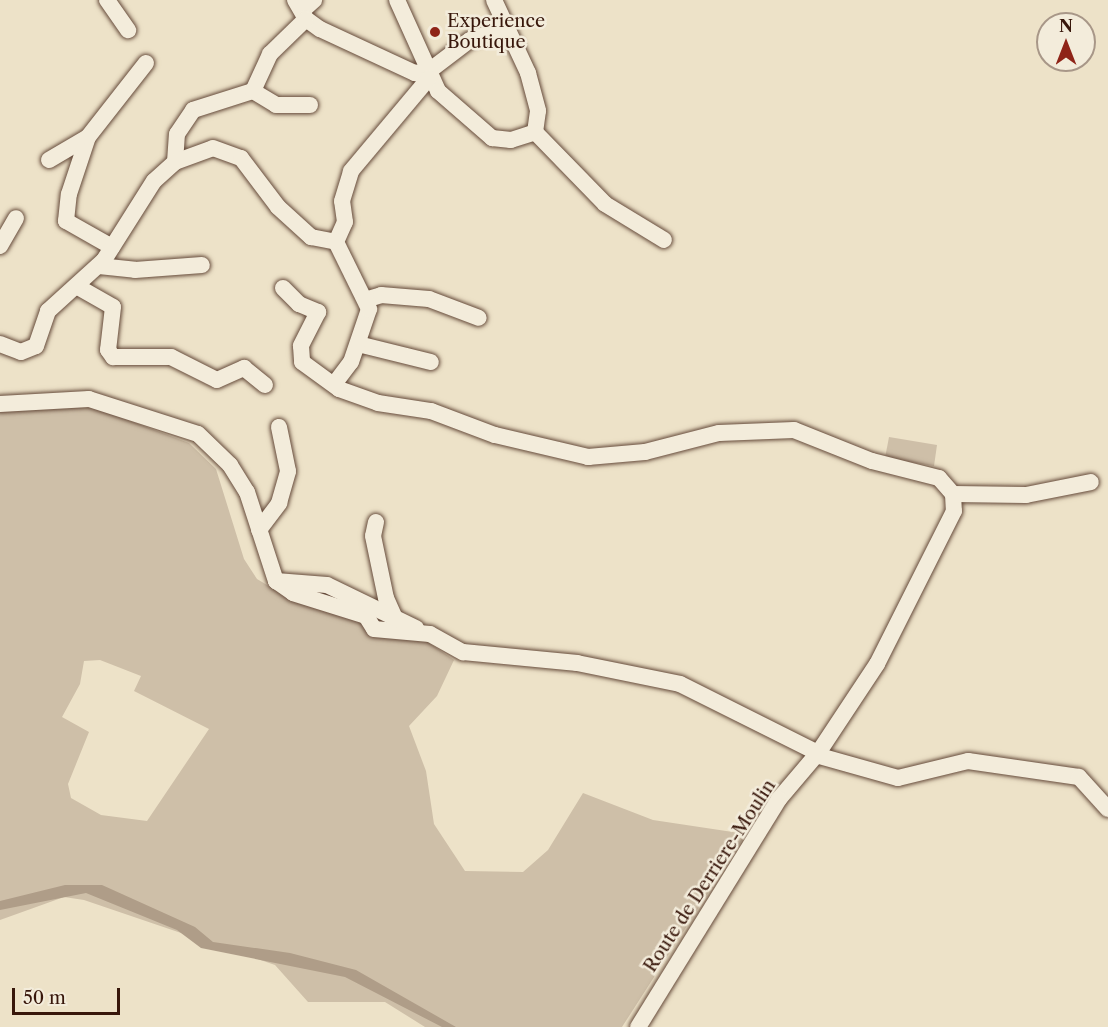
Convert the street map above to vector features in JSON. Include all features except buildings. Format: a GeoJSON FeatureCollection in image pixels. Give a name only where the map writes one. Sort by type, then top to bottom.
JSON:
{"type":"FeatureCollection","features":[{"type":"Feature","properties":{"kind":"street"},"geometry":{"type":"LineString","coordinates":[[107,0],[129,30]]}},
{"type":"Feature","properties":{"kind":"street"},"geometry":{"type":"LineString","coordinates":[[397,0],[429,75],[492,138],[511,140],[535,132]]}},
{"type":"Feature","properties":{"kind":"street"},"geometry":{"type":"LineString","coordinates":[[494,0],[532,89],[538,111],[535,132]]}},
{"type":"Feature","properties":{"kind":"street"},"geometry":{"type":"LineString","coordinates":[[175,162],[174,144],[194,110],[254,91],[270,54],[304,7],[409,72],[429,75]]}},
{"type":"Feature","properties":{"kind":"street"},"geometry":{"type":"LineString","coordinates":[[336,242],[345,222],[342,201],[351,171],[379,131],[429,75],[470,40],[506,27]]}},
{"type":"Feature","properties":{"kind":"street"},"geometry":{"type":"LineString","coordinates":[[112,247],[66,221],[69,194],[88,137],[146,63]]}},
{"type":"Feature","properties":{"kind":"street"},"geometry":{"type":"LineString","coordinates":[[254,91],[276,105],[310,105]]}},
{"type":"Feature","properties":{"kind":"street"},"geometry":{"type":"LineString","coordinates":[[535,132],[605,204],[664,240]]}},
{"type":"Feature","properties":{"kind":"street"},"geometry":{"type":"LineString","coordinates":[[49,160],[88,137]]}},
{"type":"Feature","properties":{"kind":"street"},"geometry":{"type":"LineString","coordinates":[[0,344],[21,352],[36,346],[48,311],[78,287],[99,266],[142,197],[175,162],[213,148],[235,154],[310,237],[336,242]]}},
{"type":"Feature","properties":{"kind":"street"},"geometry":{"type":"LineString","coordinates":[[0,246],[16,218]]}},
{"type":"Feature","properties":{"kind":"street"},"geometry":{"type":"LineString","coordinates":[[335,383],[358,344],[369,309],[336,242]]}},
{"type":"Feature","properties":{"kind":"street"},"geometry":{"type":"LineString","coordinates":[[99,266],[135,270],[202,264]]}},
{"type":"Feature","properties":{"kind":"street"},"geometry":{"type":"LineString","coordinates":[[78,287],[113,307],[108,350],[113,357],[171,357],[217,380],[244,368],[265,385]]}},
{"type":"Feature","properties":{"kind":"street"},"geometry":{"type":"LineString","coordinates":[[284,288],[299,304],[318,312],[302,346],[302,362],[335,383],[378,404],[452,416],[472,428],[563,455],[645,452],[719,433],[794,430],[872,461],[939,478],[953,494],[1026,495],[1091,482]]}},
{"type":"Feature","properties":{"kind":"street"},"geometry":{"type":"LineString","coordinates":[[365,300],[381,295],[429,299],[479,318]]}},
{"type":"Feature","properties":{"kind":"street"},"geometry":{"type":"LineString","coordinates":[[358,344],[431,362]]}},
{"type":"Feature","properties":{"kind":"street"},"geometry":{"type":"LineString","coordinates":[[0,404],[89,399],[138,418],[182,426],[230,465],[247,492],[276,581],[294,593],[366,616],[382,632],[422,632]]}},
{"type":"Feature","properties":{"kind":"street"},"geometry":{"type":"LineString","coordinates":[[259,530],[279,503],[288,471],[279,427]]}},
{"type":"Feature","properties":{"kind":"street","name":"Route de Derriere-Moulin"},"geometry":{"type":"LineString","coordinates":[[638,1027],[779,799],[817,754],[895,633],[954,511],[953,494]]}},
{"type":"Feature","properties":{"kind":"street"},"geometry":{"type":"LineString","coordinates":[[376,522],[373,536],[386,598],[397,621]]}},
{"type":"Feature","properties":{"kind":"street"},"geometry":{"type":"LineString","coordinates":[[276,581],[327,585],[370,602],[397,621],[463,652],[577,663],[680,684],[817,754],[898,778],[968,761],[1079,777],[1108,809]]}},
{"type":"Feature","properties":{"kind":"shaded area"},"geometry":{"type":"Polygon","coordinates":[[[85,404],[189,443],[216,469],[244,559],[257,579],[292,600],[352,618],[388,637],[422,638],[454,660],[437,696],[409,726],[426,771],[434,824],[465,871],[523,872],[548,850],[583,793],[653,820],[746,834],[622,1027],[425,1027],[385,1002],[308,1002],[275,965],[84,900],[64,897],[0,920],[0,412],[85,404]],[[100,660],[84,661],[80,684],[62,717],[89,732],[68,784],[71,798],[101,815],[147,821],[209,729],[134,691],[141,676],[100,660]]]}},
{"type":"Feature","properties":{"kind":"shaded area"},"geometry":{"type":"Polygon","coordinates":[[[889,437],[937,445],[934,466],[885,458],[889,437]]]}},
{"type":"Feature","properties":{"kind":"shaded area"},"geometry":{"type":"Polygon","coordinates":[[[65,885],[102,885],[195,927],[213,942],[290,953],[356,970],[456,1027],[442,1027],[345,977],[201,948],[177,930],[86,893],[0,910],[0,901],[65,885]]]}},
{"type":"Feature","properties":{"kind":"place","name":"Experience Boutique"},"geometry":{"type":"Point","coordinates":[435,32]}}]}
